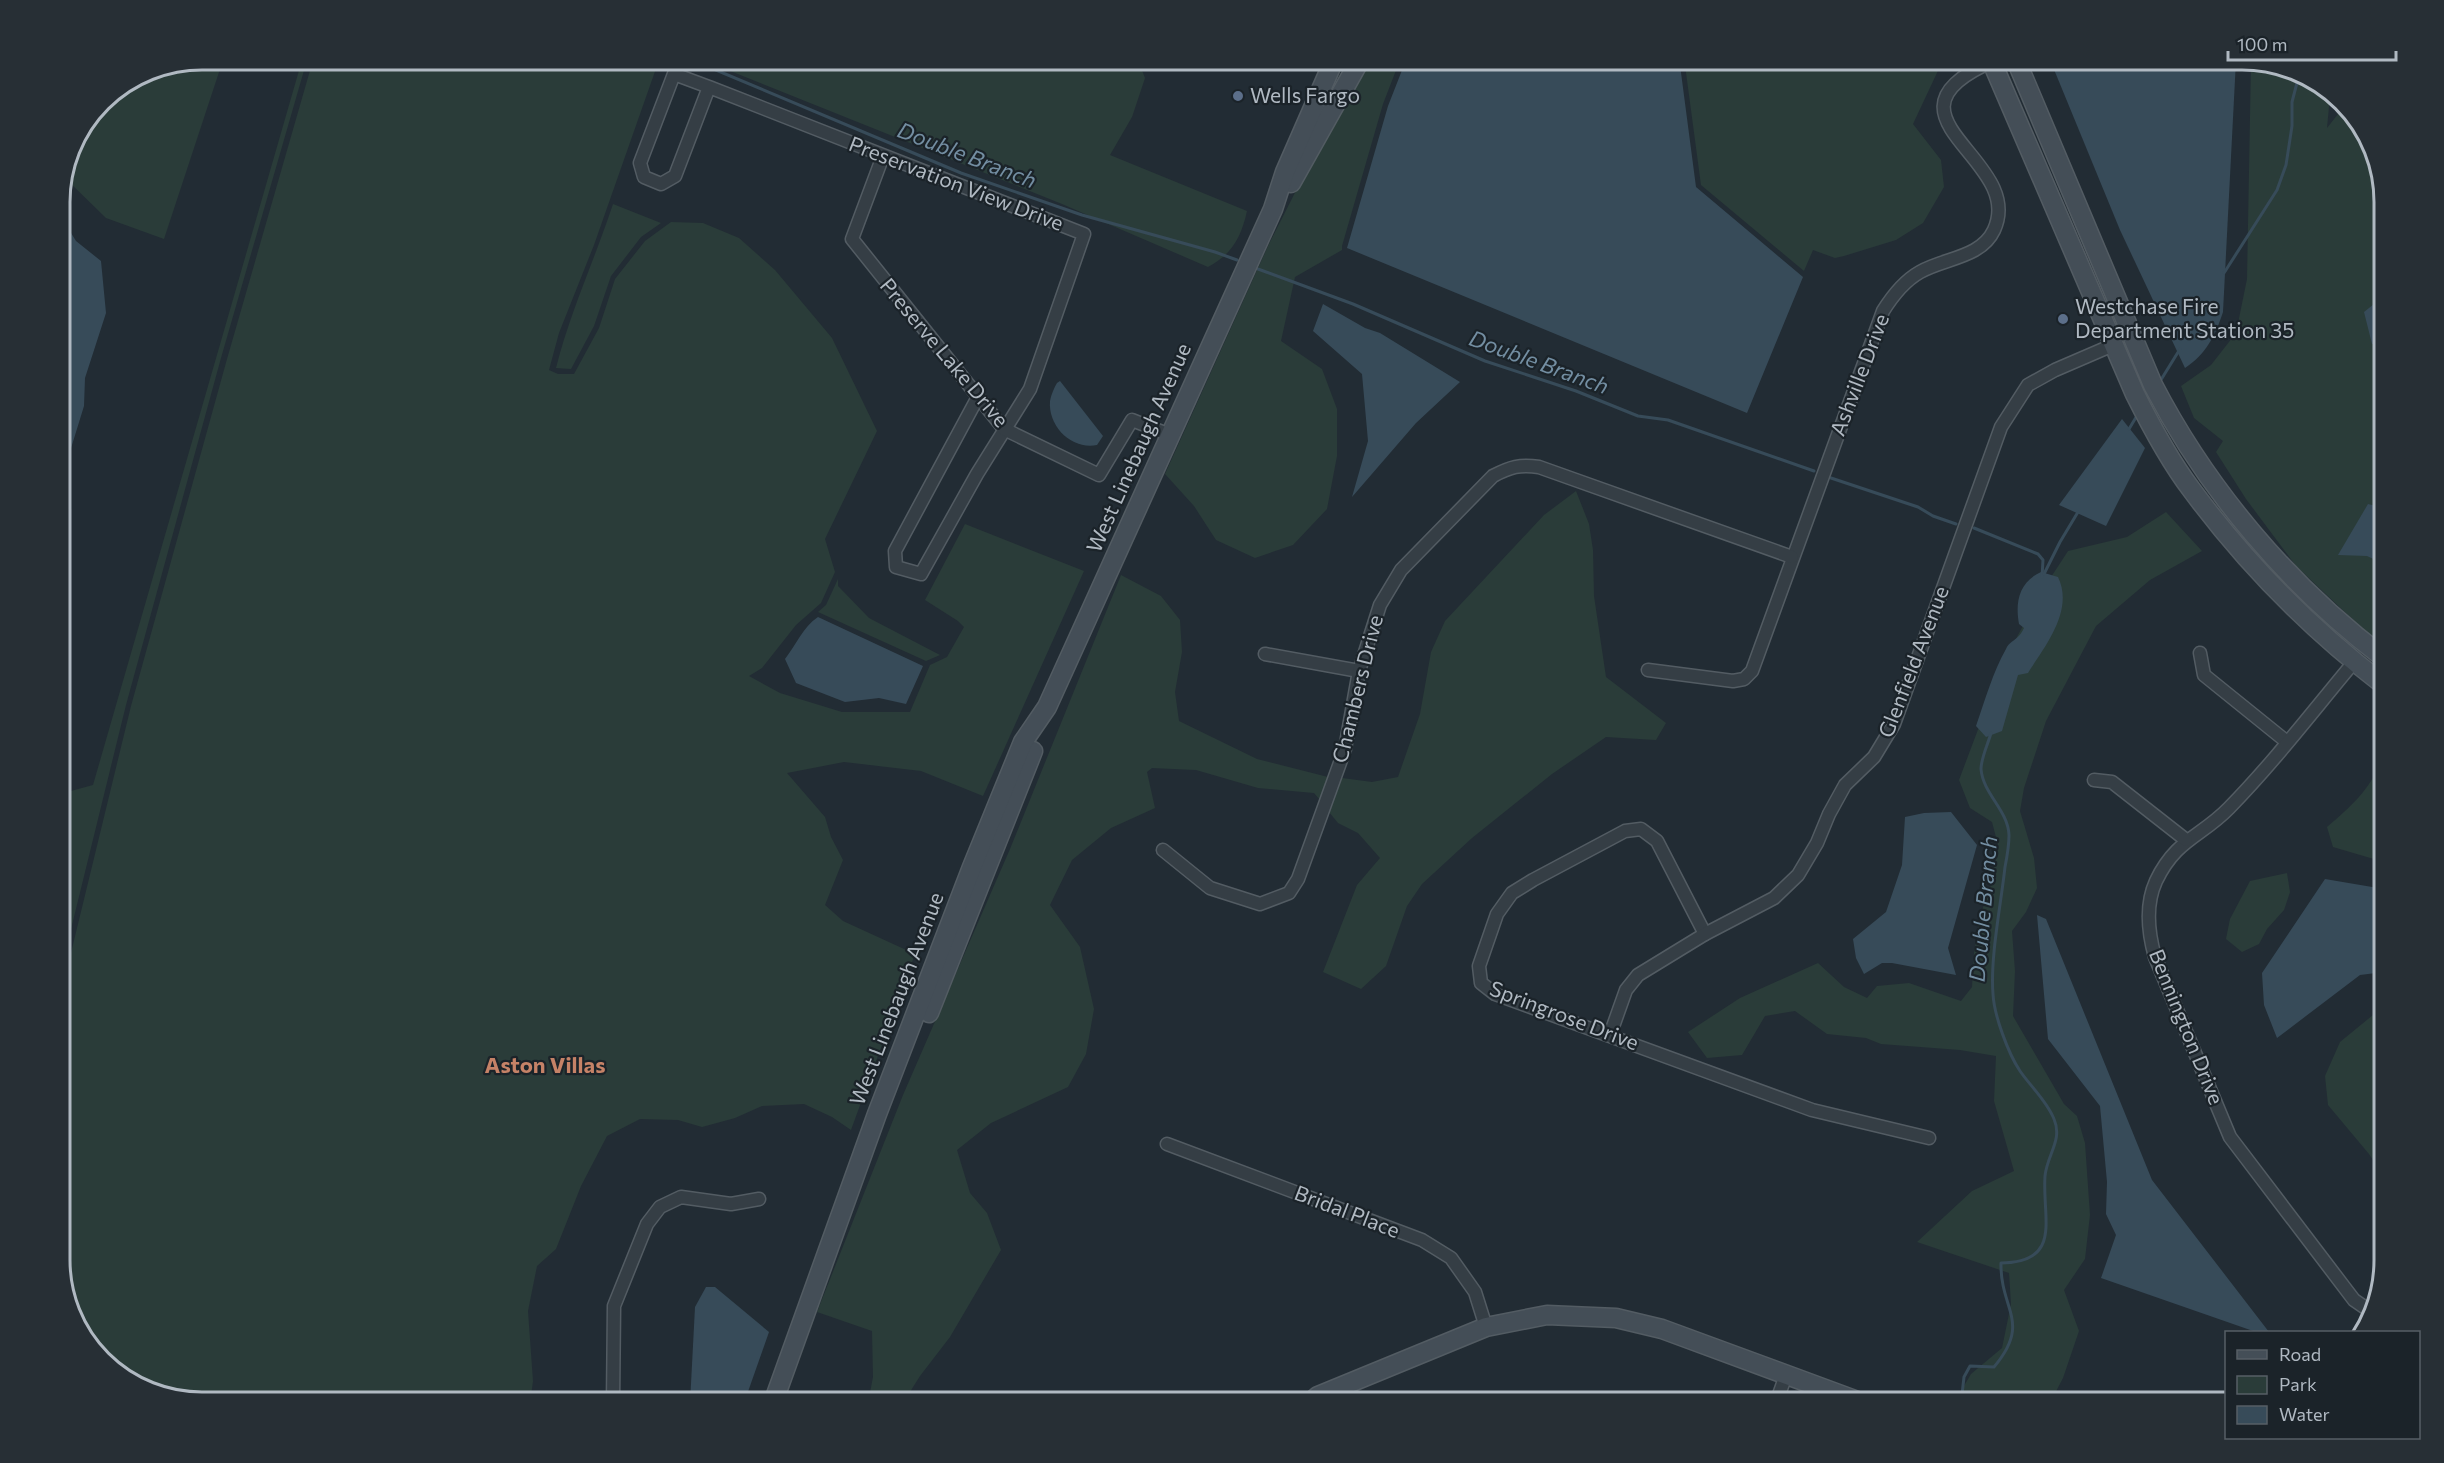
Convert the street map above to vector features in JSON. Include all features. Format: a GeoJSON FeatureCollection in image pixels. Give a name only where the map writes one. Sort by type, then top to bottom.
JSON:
{"type":"FeatureCollection","features":[{"type":"Feature","properties":{"kind":"street","name":"West Linebaugh Avenue"},"geometry":{"type":"LineString","coordinates":[[777,1392],[806,1314],[826,1272],[979,870],[1023,742],[1047,707],[1273,209],[1285,172],[1330,70]]}},
{"type":"Feature","properties":{"kind":"street","name":"West Linebaugh Avenue"},"geometry":{"type":"LineString","coordinates":[[1273,209],[1286,191],[1354,70]]}},
{"type":"Feature","properties":{"kind":"street","name":"Ashville Drive"},"geometry":{"type":"LineString","coordinates":[[1648,670],[1733,681],[1744,679],[1752,671],[1763,646],[1792,557],[1888,302],[1894,293],[1920,272],[1975,250],[1993,233],[1999,211],[1996,191],[1947,123],[1943,107],[1950,88],[1957,80],[1975,70]]}},
{"type":"Feature","properties":{"kind":"street"},"geometry":{"type":"LineString","coordinates":[[1997,70],[2113,345],[2153,430],[2190,488],[2271,583],[2354,662],[2373,677]]}},
{"type":"Feature","properties":{"kind":"street"},"geometry":{"type":"LineString","coordinates":[[2020,70],[2153,385],[2171,420],[2206,476],[2307,592],[2373,650]]}},
{"type":"Feature","properties":{"kind":"street","name":"Preservation View Drive"},"geometry":{"type":"LineString","coordinates":[[710,87],[675,176],[661,184],[644,177],[640,163],[674,74],[710,87],[1084,234],[1030,389],[1004,429],[921,574],[896,567],[895,551],[978,397]]}},
{"type":"Feature","properties":{"kind":"street","name":"Preserve Lake Drive"},"geometry":{"type":"LineString","coordinates":[[882,156],[852,239],[1004,429],[1099,475],[1132,420],[1170,435]]}},
{"type":"Feature","properties":{"kind":"street"},"geometry":{"type":"LineString","coordinates":[[2113,345],[2134,336]]}},
{"type":"Feature","properties":{"kind":"street","name":"Glenfield Avenue"},"geometry":{"type":"LineString","coordinates":[[1610,1035],[1626,990],[1638,975],[1705,934],[1774,898],[1798,875],[1817,843],[1829,814],[1845,785],[1874,757],[1894,724],[2001,427],[2028,385],[2055,370],[2113,345]]}},
{"type":"Feature","properties":{"kind":"street","name":"Chambers Drive"},"geometry":{"type":"LineString","coordinates":[[1163,850],[1210,888],[1260,904],[1289,893],[1298,879],[1345,749],[1359,670],[1374,618],[1393,582],[1493,476],[1510,466],[1539,467],[1792,557]]}},
{"type":"Feature","properties":{"kind":"street"},"geometry":{"type":"LineString","coordinates":[[2217,489],[2213,477],[2218,467]]}},
{"type":"Feature","properties":{"kind":"street"},"geometry":{"type":"LineString","coordinates":[[2354,662],[2367,645]]}},
{"type":"Feature","properties":{"kind":"street"},"geometry":{"type":"LineString","coordinates":[[2200,653],[2204,675],[2287,742]]}},
{"type":"Feature","properties":{"kind":"street"},"geometry":{"type":"LineString","coordinates":[[1265,654],[1359,670]]}},
{"type":"Feature","properties":{"kind":"street","name":"Bennington Drive"},"geometry":{"type":"LineString","coordinates":[[2354,662],[2228,809],[2186,840],[2168,860],[2155,884],[2149,910],[2150,937],[2155,957],[2230,1137],[2354,1300],[2364,1307]]}},
{"type":"Feature","properties":{"kind":"street"},"geometry":{"type":"LineString","coordinates":[[2094,780],[2112,782],[2186,840]]}},
{"type":"Feature","properties":{"kind":"street","name":"Springrose Drive"},"geometry":{"type":"LineString","coordinates":[[1705,934],[1657,841],[1641,829],[1625,831],[1512,893],[1497,914],[1479,966],[1480,983],[1495,994],[1812,1110],[1929,1138]]}},
{"type":"Feature","properties":{"kind":"street","name":"Bridal Place"},"geometry":{"type":"LineString","coordinates":[[1167,1144],[1422,1240],[1451,1258],[1475,1292],[1486,1327]]}},
{"type":"Feature","properties":{"kind":"street"},"geometry":{"type":"LineString","coordinates":[[613,1392],[614,1306],[647,1224],[660,1207],[681,1197],[731,1204],[759,1199]]}},
{"type":"Feature","properties":{"kind":"street"},"geometry":{"type":"LineString","coordinates":[[1328,1392],[1486,1327],[1547,1315],[1616,1318],[1662,1329],[1833,1392]]}},
{"type":"Feature","properties":{"kind":"street"},"geometry":{"type":"LineString","coordinates":[[1780,1392],[1786,1375]]}},
{"type":"Feature","properties":{"kind":"green space"},"geometry":{"type":"Polygon","coordinates":[[[220,70],[164,239],[106,218],[72,185],[75,168],[84,144],[93,129],[109,109],[122,98],[152,81],[177,73],[220,70]]]}},
{"type":"Feature","properties":{"kind":"green space"},"geometry":{"type":"Polygon","coordinates":[[[299,70],[304,70],[221,358],[126,705],[71,929],[71,791],[93,785],[299,70]]]}},
{"type":"Feature","properties":{"kind":"green space"},"geometry":{"type":"Polygon","coordinates":[[[310,70],[655,70],[594,245],[559,333],[549,370],[558,374],[574,374],[599,328],[615,279],[645,241],[671,222],[703,223],[739,238],[775,270],[832,338],[877,431],[825,539],[835,572],[821,603],[796,625],[762,668],[749,676],[780,693],[842,712],[910,712],[930,665],[947,657],[964,627],[925,600],[965,524],[1084,571],[983,796],[921,771],[844,762],[787,773],[825,817],[831,837],[843,860],[825,905],[843,921],[915,954],[851,1130],[832,1117],[804,1104],[762,1106],[735,1118],[702,1127],[678,1120],[640,1119],[607,1136],[581,1186],[556,1249],[537,1266],[528,1311],[533,1381],[532,1392],[203,1392],[168,1388],[137,1375],[116,1360],[93,1334],[78,1303],[71,1269],[71,953],[131,706],[310,70]]]}},
{"type":"Feature","properties":{"kind":"green space"},"geometry":{"type":"Polygon","coordinates":[[[728,70],[1142,70],[1145,78],[1132,117],[1110,155],[1247,211],[1245,221],[1234,244],[1223,257],[1208,267],[1062,204],[728,70]]]}},
{"type":"Feature","properties":{"kind":"green space"},"geometry":{"type":"Polygon","coordinates":[[[1361,70],[1396,70],[1383,104],[1342,250],[1295,277],[1281,341],[1322,369],[1337,409],[1337,456],[1327,509],[1293,545],[1255,558],[1216,540],[1194,506],[1165,474],[1268,246],[1361,70]]]}},
{"type":"Feature","properties":{"kind":"green space"},"geometry":{"type":"Polygon","coordinates":[[[1686,70],[1938,70],[1913,124],[1941,160],[1944,187],[1923,223],[1896,240],[1835,258],[1813,250],[1804,271],[1701,185],[1686,70]]]}},
{"type":"Feature","properties":{"kind":"green space"},"geometry":{"type":"Polygon","coordinates":[[[2251,71],[2276,75],[2292,81],[2307,88],[2329,104],[2327,128],[2339,113],[2360,144],[2371,177],[2373,194],[2373,639],[2296,566],[2246,499],[2216,452],[2223,441],[2194,418],[2181,386],[2211,365],[2236,333],[2247,279],[2251,71]]]}},
{"type":"Feature","properties":{"kind":"green space"},"geometry":{"type":"Polygon","coordinates":[[[613,204],[661,223],[641,237],[611,276],[594,326],[571,369],[556,368],[568,326],[613,204]]]}},
{"type":"Feature","properties":{"kind":"green space"},"geometry":{"type":"Polygon","coordinates":[[[1576,491],[1589,524],[1593,550],[1594,596],[1606,677],[1666,723],[1656,740],[1606,737],[1552,774],[1472,838],[1422,884],[1407,906],[1386,966],[1361,989],[1323,972],[1357,885],[1380,858],[1358,833],[1338,823],[1329,812],[1342,778],[1372,782],[1398,777],[1420,714],[1431,652],[1445,621],[1544,515],[1576,491]]]}},
{"type":"Feature","properties":{"kind":"green space"},"geometry":{"type":"Polygon","coordinates":[[[2166,512],[2202,551],[2150,580],[2096,626],[2046,721],[2024,788],[2020,811],[2034,858],[2037,888],[2026,912],[2012,931],[2015,971],[2013,1016],[2064,1104],[2077,1116],[2085,1143],[2090,1215],[2085,1259],[2064,1290],[2079,1331],[2063,1378],[2056,1392],[1960,1392],[1971,1374],[2002,1348],[2011,1304],[2009,1273],[1917,1242],[1972,1191],[2014,1171],[1994,1101],[1996,1056],[1960,1050],[1881,1044],[1866,1038],[1827,1034],[1795,1011],[1765,1016],[1742,1055],[1707,1058],[1688,1032],[1740,998],[1818,963],[1844,987],[1867,998],[1877,986],[1909,983],[1961,1001],[1972,987],[1974,953],[1980,916],[1991,885],[1998,845],[1992,822],[1970,808],[1959,780],[2003,663],[2040,594],[2068,551],[2127,537],[2166,512]]]}},
{"type":"Feature","properties":{"kind":"green space"},"geometry":{"type":"Polygon","coordinates":[[[1121,575],[1161,596],[1180,620],[1182,652],[1175,692],[1179,721],[1257,759],[1328,777],[1320,800],[1314,793],[1258,788],[1196,770],[1152,768],[1147,772],[1155,808],[1111,828],[1072,860],[1050,905],[1080,947],[1094,1009],[1086,1054],[1068,1087],[991,1123],[957,1150],[970,1193],[987,1213],[1001,1250],[950,1337],[910,1392],[870,1392],[873,1377],[872,1331],[817,1312],[903,1095],[1010,849],[1121,575]]]}},
{"type":"Feature","properties":{"kind":"green space"},"geometry":{"type":"Polygon","coordinates":[[[838,579],[838,586],[869,618],[940,655],[926,661],[818,612],[826,605],[838,579]]]}},
{"type":"Feature","properties":{"kind":"green space"},"geometry":{"type":"Polygon","coordinates":[[[2373,779],[2374,859],[2333,847],[2327,827],[2360,796],[2373,779]]]}},
{"type":"Feature","properties":{"kind":"green space"},"geometry":{"type":"Polygon","coordinates":[[[2287,873],[2290,892],[2284,910],[2267,929],[2259,944],[2242,952],[2226,939],[2230,919],[2250,881],[2287,873]]]}},
{"type":"Feature","properties":{"kind":"green space"},"geometry":{"type":"Polygon","coordinates":[[[2373,1015],[2374,1162],[2328,1105],[2325,1076],[2340,1042],[2373,1015]]]}},
{"type":"Feature","properties":{"kind":"water"},"geometry":{"type":"Polygon","coordinates":[[[1402,70],[1681,70],[1696,187],[1803,277],[1747,413],[1347,248],[1388,106],[1402,70]]]}},
{"type":"Feature","properties":{"kind":"water"},"geometry":{"type":"Polygon","coordinates":[[[2054,70],[2235,70],[2223,312],[2209,344],[2199,357],[2185,368],[2120,230],[2054,70]]]}},
{"type":"Feature","properties":{"kind":"water"},"geometry":{"type":"Polygon","coordinates":[[[71,233],[76,241],[101,261],[106,313],[85,378],[84,406],[71,448],[71,233]]]}},
{"type":"Feature","properties":{"kind":"water"},"geometry":{"type":"Polygon","coordinates":[[[1323,304],[1365,328],[1380,333],[1460,382],[1416,423],[1352,497],[1368,441],[1362,374],[1313,331],[1323,304]]]}},
{"type":"Feature","properties":{"kind":"water"},"geometry":{"type":"Polygon","coordinates":[[[2373,305],[2373,344],[2372,344],[2364,312],[2373,305]]]}},
{"type":"Feature","properties":{"kind":"water"},"geometry":{"type":"Polygon","coordinates":[[[1060,381],[1103,436],[1097,445],[1079,444],[1063,435],[1057,428],[1050,411],[1050,401],[1060,381]]]}},
{"type":"Feature","properties":{"kind":"water"},"geometry":{"type":"Polygon","coordinates":[[[2122,419],[2145,448],[2106,526],[2059,505],[2122,419]]]}},
{"type":"Feature","properties":{"kind":"water"},"geometry":{"type":"Polygon","coordinates":[[[2368,504],[2373,505],[2373,559],[2367,556],[2338,555],[2368,504]]]}},
{"type":"Feature","properties":{"kind":"water"},"geometry":{"type":"Polygon","coordinates":[[[2041,572],[2058,577],[2062,589],[2063,602],[2056,627],[2028,673],[2018,675],[2002,731],[1986,737],[1976,726],[2001,658],[2024,628],[2019,624],[2018,616],[2020,594],[2028,581],[2041,572]]]}},
{"type":"Feature","properties":{"kind":"water"},"geometry":{"type":"Polygon","coordinates":[[[818,617],[923,666],[906,704],[879,698],[845,702],[796,683],[785,659],[804,631],[818,617]]]}},
{"type":"Feature","properties":{"kind":"water"},"geometry":{"type":"Polygon","coordinates":[[[1951,812],[1977,845],[1948,948],[1956,975],[1892,963],[1882,963],[1864,974],[1856,958],[1853,939],[1886,912],[1902,865],[1905,817],[1924,813],[1951,812]]]}},
{"type":"Feature","properties":{"kind":"water"},"geometry":{"type":"Polygon","coordinates":[[[2325,879],[2374,887],[2374,973],[2360,975],[2277,1038],[2264,1005],[2262,973],[2325,879]]]}},
{"type":"Feature","properties":{"kind":"water"},"geometry":{"type":"Polygon","coordinates":[[[2037,915],[2046,919],[2152,1180],[2268,1331],[2253,1331],[2101,1278],[2116,1235],[2106,1214],[2107,1182],[2100,1106],[2048,1039],[2037,915]]]}},
{"type":"Feature","properties":{"kind":"water"},"geometry":{"type":"Polygon","coordinates":[[[706,1287],[715,1287],[769,1332],[748,1392],[691,1392],[695,1307],[706,1287]]]}},
{"type":"Feature","properties":{"kind":"waterway","name":"Double Branch"},"geometry":{"type":"LineString","coordinates":[[716,70],[961,173],[1082,215],[1237,260]]}},
{"type":"Feature","properties":{"kind":"waterway"},"geometry":{"type":"LineString","coordinates":[[2224,273],[2277,190],[2286,165],[2292,126],[2292,102],[2297,83]]}},
{"type":"Feature","properties":{"kind":"waterway","name":"Double Branch"},"geometry":{"type":"LineString","coordinates":[[1258,269],[1353,304],[1485,361],[1576,391],[1638,416],[1668,420],[1814,471]]}},
{"type":"Feature","properties":{"kind":"waterway"},"geometry":{"type":"LineString","coordinates":[[2159,383],[2180,349]]}},
{"type":"Feature","properties":{"kind":"waterway"},"geometry":{"type":"LineString","coordinates":[[2129,429],[2138,414]]}},
{"type":"Feature","properties":{"kind":"waterway","name":"Double Branch"},"geometry":{"type":"LineString","coordinates":[[1831,478],[1918,507],[1933,516],[1956,524]]}},
{"type":"Feature","properties":{"kind":"waterway","name":"Double Branch"},"geometry":{"type":"LineString","coordinates":[[2044,574],[2078,512]]}},
{"type":"Feature","properties":{"kind":"waterway","name":"Double Branch"},"geometry":{"type":"LineString","coordinates":[[1974,528],[2038,554],[2043,560],[2042,577]]}},
{"type":"Feature","properties":{"kind":"waterway","name":"Double Branch"},"geometry":{"type":"LineString","coordinates":[[1962,1392],[1964,1377],[1970,1366],[1994,1367],[2005,1352],[2011,1338],[2013,1327],[2002,1279],[2001,1263],[2021,1261],[2034,1255],[2041,1246],[2046,1222],[2046,1168],[2057,1134],[2051,1112],[2020,1071],[2011,1054],[2002,1034],[1994,1003],[1992,980],[1994,948],[2009,835],[2008,826],[1986,786],[1981,769],[1991,733]]}},
{"type":"Feature","properties":{"kind":"place","name":"Wells Fargo"},"geometry":{"type":"Point","coordinates":[1238,96]}},
{"type":"Feature","properties":{"kind":"place","name":"Westchase Fire Department Station 35"},"geometry":{"type":"Point","coordinates":[2063,319]}},
{"type":"Feature","properties":{"kind":"district","name":"Aston Villas"},"geometry":{"type":"Point","coordinates":[545,1065]}}]}
